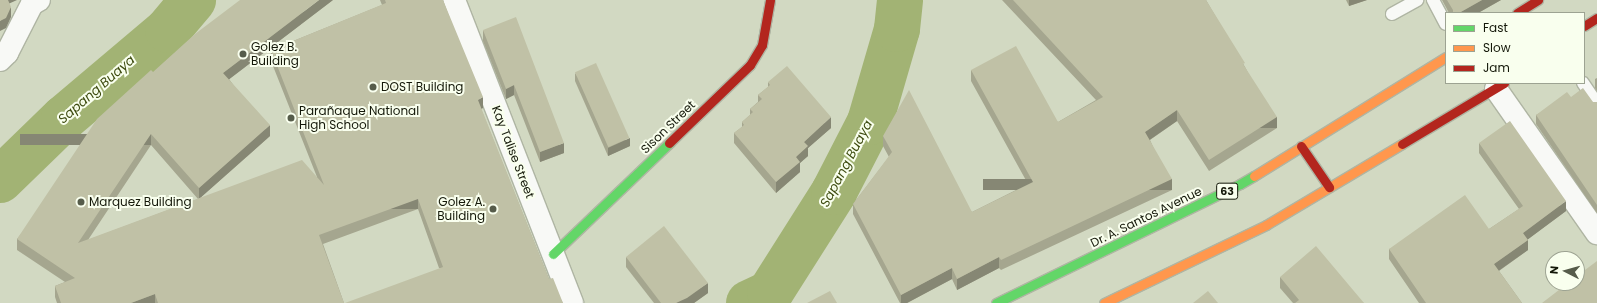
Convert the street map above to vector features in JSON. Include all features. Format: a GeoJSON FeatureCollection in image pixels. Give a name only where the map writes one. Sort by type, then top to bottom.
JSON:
{"type":"FeatureCollection","features":[{"type":"Feature","properties":{"kind":"main road","name":"Sison Street"},"geometry":{"type":"LineString","coordinates":[[553,254],[750,65],[762,45],[770,0]]}},
{"type":"Feature","properties":{"kind":"main road"},"geometry":{"type":"LineString","coordinates":[[1519,12],[1538,0]]}},
{"type":"Feature","properties":{"kind":"main road"},"geometry":{"type":"LineString","coordinates":[[1585,25],[1597,18]]}},
{"type":"Feature","properties":{"kind":"main road","name":"Dr. A. Santos Avenue"},"geometry":{"type":"LineString","coordinates":[[996,303],[1240,184],[1445,58]]}},
{"type":"Feature","properties":{"kind":"main road"},"geometry":{"type":"LineString","coordinates":[[1104,303],[1266,225],[1500,86]]}},
{"type":"Feature","properties":{"kind":"main road"},"geometry":{"type":"LineString","coordinates":[[1301,146],[1329,187]]}},
{"type":"Feature","properties":{"kind":"street"},"geometry":{"type":"LineString","coordinates":[[0,60],[7,53],[32,4],[39,0]]}},
{"type":"Feature","properties":{"kind":"street","name":"Kay Talise Street"},"geometry":{"type":"LineString","coordinates":[[454,0],[572,303]]}},
{"type":"Feature","properties":{"kind":"street"},"geometry":{"type":"LineString","coordinates":[[1500,86],[1597,233]]}},
{"type":"Feature","properties":{"kind":"lane"},"geometry":{"type":"LineString","coordinates":[[1392,14],[1417,0]]}},
{"type":"Feature","properties":{"kind":"lane"},"geometry":{"type":"LineString","coordinates":[[1433,0],[1445,22]]}},
{"type":"Feature","properties":{"kind":"lane"},"geometry":{"type":"LineString","coordinates":[[1584,84],[1597,104]]}},
{"type":"Feature","properties":{"kind":"building"},"geometry":{"type":"Polygon","coordinates":[[[0,0],[8,0],[11,7],[6,18],[0,21],[0,0]]]}},
{"type":"Feature","properties":{"kind":"building","name":"Parañaque National High School"},"geometry":{"type":"Polygon","coordinates":[[[240,0],[319,0],[223,73],[270,125],[199,188],[151,134],[78,243],[302,160],[324,185],[271,50],[386,3],[385,0],[443,0],[483,97],[478,100],[549,279],[553,278],[563,303],[345,303],[443,267],[418,199],[319,235],[344,303],[158,303],[155,294],[131,303],[61,303],[55,286],[75,278],[17,239],[97,119],[151,70],[153,72],[195,34],[240,0]]]}},
{"type":"Feature","properties":{"kind":"building"},"geometry":{"type":"Polygon","coordinates":[[[1013,0],[1206,0],[1245,63],[1243,64],[1277,117],[1209,160],[1177,110],[1145,132],[1172,179],[1001,260],[999,257],[957,279],[952,268],[901,295],[853,204],[892,152],[883,136],[909,90],[972,212],[1033,182],[971,70],[1016,46],[1058,122],[1103,97],[1013,0]]]}},
{"type":"Feature","properties":{"kind":"building"},"geometry":{"type":"Polygon","coordinates":[[[1447,0],[1482,0],[1461,12],[1453,12],[1447,0]]]}},
{"type":"Feature","properties":{"kind":"building"},"geometry":{"type":"Polygon","coordinates":[[[516,17],[564,143],[540,152],[514,85],[506,89],[483,30],[516,17]]]}},
{"type":"Feature","properties":{"kind":"building"},"geometry":{"type":"Polygon","coordinates":[[[596,63],[629,138],[608,147],[575,72],[596,63]]]}},
{"type":"Feature","properties":{"kind":"building"},"geometry":{"type":"Polygon","coordinates":[[[787,66],[831,117],[804,142],[808,146],[796,157],[800,162],[776,182],[734,133],[744,125],[742,122],[753,112],[750,109],[762,99],[758,95],[770,85],[768,82],[787,66]]]}},
{"type":"Feature","properties":{"kind":"building"},"geometry":{"type":"Polygon","coordinates":[[[1583,88],[1593,102],[1597,102],[1597,205],[1536,115],[1567,92],[1571,97],[1583,88]]]}},
{"type":"Feature","properties":{"kind":"building"},"geometry":{"type":"Polygon","coordinates":[[[1510,121],[1566,201],[1523,233],[1528,240],[1494,264],[1522,303],[1426,303],[1389,249],[1465,195],[1489,229],[1523,206],[1479,143],[1510,121]]]}},
{"type":"Feature","properties":{"kind":"building"},"geometry":{"type":"Polygon","coordinates":[[[664,226],[708,283],[687,298],[676,303],[661,303],[626,257],[664,226]]]}},
{"type":"Feature","properties":{"kind":"building"},"geometry":{"type":"Polygon","coordinates":[[[1316,246],[1364,303],[1295,303],[1299,300],[1280,277],[1316,246]]]}},
{"type":"Feature","properties":{"kind":"building"},"geometry":{"type":"Polygon","coordinates":[[[1597,261],[1597,303],[1542,303],[1558,291],[1585,291],[1585,270],[1597,261]]]}},
{"type":"Feature","properties":{"kind":"building"},"geometry":{"type":"Polygon","coordinates":[[[830,291],[837,303],[807,303],[830,291]]]}},
{"type":"Feature","properties":{"kind":"building"},"geometry":{"type":"Polygon","coordinates":[[[1208,291],[1218,303],[1193,303],[1208,291]]]}},
{"type":"Feature","properties":{"kind":"waterway","name":"Sapang Buaya"},"geometry":{"type":"LineString","coordinates":[[0,180],[64,118],[168,30],[193,0]]}},
{"type":"Feature","properties":{"kind":"waterway","name":"Sapang Buaya"},"geometry":{"type":"LineString","coordinates":[[749,303],[770,293],[834,192],[870,122],[897,29],[900,0]]}},
{"type":"Feature","properties":{"kind":"traffic: fast"},"geometry":{"type":"LineString","coordinates":[[553,254],[669,143]]}},
{"type":"Feature","properties":{"kind":"traffic: fast"},"geometry":{"type":"LineString","coordinates":[[996,303],[1254,176]]}},
{"type":"Feature","properties":{"kind":"traffic: slow"},"geometry":{"type":"LineString","coordinates":[[1254,176],[1445,58]]}},
{"type":"Feature","properties":{"kind":"traffic: slow"},"geometry":{"type":"LineString","coordinates":[[1104,303],[1266,225],[1402,144]]}},
{"type":"Feature","properties":{"kind":"traffic: jam"},"geometry":{"type":"LineString","coordinates":[[669,143],[750,65],[762,45],[770,0]]}},
{"type":"Feature","properties":{"kind":"traffic: jam"},"geometry":{"type":"LineString","coordinates":[[1519,12],[1538,0]]}},
{"type":"Feature","properties":{"kind":"traffic: jam"},"geometry":{"type":"LineString","coordinates":[[1585,25],[1597,18]]}},
{"type":"Feature","properties":{"kind":"traffic: jam"},"geometry":{"type":"LineString","coordinates":[[1402,144],[1502,84]]}},
{"type":"Feature","properties":{"kind":"traffic: jam"},"geometry":{"type":"LineString","coordinates":[[1301,146],[1329,187]]}},
{"type":"Feature","properties":{"kind":"place","name":"Golez B. Building"},"geometry":{"type":"Point","coordinates":[243,54]}},
{"type":"Feature","properties":{"kind":"place","name":"DOST Building"},"geometry":{"type":"Point","coordinates":[373,87]}},
{"type":"Feature","properties":{"kind":"place","name":"Parañaque National High School"},"geometry":{"type":"Point","coordinates":[291,118]}},
{"type":"Feature","properties":{"kind":"place","name":"Marquez Building"},"geometry":{"type":"Point","coordinates":[81,202]}},
{"type":"Feature","properties":{"kind":"place","name":"Golez A. Building"},"geometry":{"type":"Point","coordinates":[493,209]}}]}
